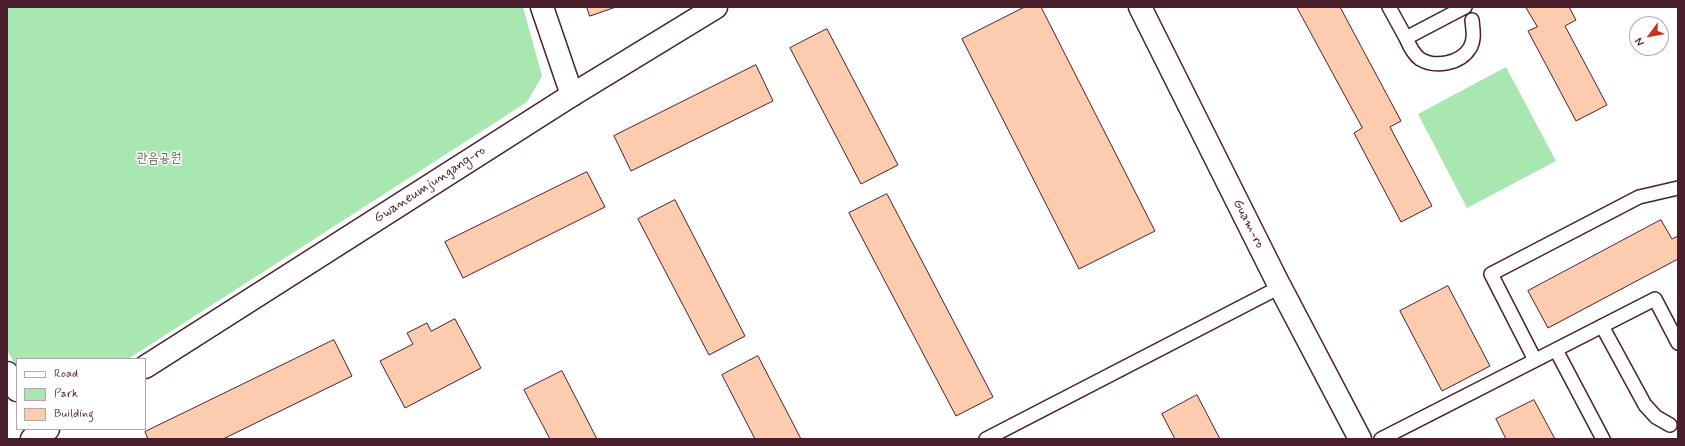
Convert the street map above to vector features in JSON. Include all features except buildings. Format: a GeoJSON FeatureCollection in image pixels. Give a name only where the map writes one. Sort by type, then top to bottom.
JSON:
{"type":"FeatureCollection","features":[{"type":"Feature","properties":{"kind":"main road"},"geometry":{"type":"LineString","coordinates":[[542,7],[572,95]]}},
{"type":"Feature","properties":{"kind":"main road","name":"Gwaneumjungang-ro"},"geometry":{"type":"LineString","coordinates":[[146,366],[572,95],[716,7]]}},
{"type":"Feature","properties":{"kind":"main road","name":"Guam-ro"},"geometry":{"type":"LineString","coordinates":[[1140,7],[1280,287],[1360,439]]}},
{"type":"Feature","properties":{"kind":"main road"},"geometry":{"type":"LineString","coordinates":[[7,373],[16,388]]}},
{"type":"Feature","properties":{"kind":"lane"},"geometry":{"type":"LineString","coordinates":[[1389,7],[1418,58],[1429,63],[1444,65],[1459,58],[1470,48],[1474,34],[1472,20]]}},
{"type":"Feature","properties":{"kind":"lane"},"geometry":{"type":"LineString","coordinates":[[1406,38],[1465,7]]}},
{"type":"Feature","properties":{"kind":"lane"},"geometry":{"type":"LineString","coordinates":[[1535,360],[1491,274],[1639,197],[1678,188]]}},
{"type":"Feature","properties":{"kind":"lane"},"geometry":{"type":"LineString","coordinates":[[986,439],[1280,287]]}},
{"type":"Feature","properties":{"kind":"lane"},"geometry":{"type":"LineString","coordinates":[[1381,439],[1655,299],[1678,343]]}},
{"type":"Feature","properties":{"kind":"lane"},"geometry":{"type":"LineString","coordinates":[[1602,326],[1645,405],[1656,417],[1670,425]]}},
{"type":"Feature","properties":{"kind":"lane"},"geometry":{"type":"LineString","coordinates":[[1556,350],[1603,439]]}},
{"type":"Feature","properties":{"kind":"green space","name":"관음공원"},"geometry":{"type":"Polygon","coordinates":[[[7,7],[523,7],[542,76],[527,102],[130,358],[16,358],[16,366],[7,350],[7,7]]]}},
{"type":"Feature","properties":{"kind":"green space"},"geometry":{"type":"Polygon","coordinates":[[[1506,67],[1556,161],[1467,208],[1418,114],[1506,67]]]}}]}
